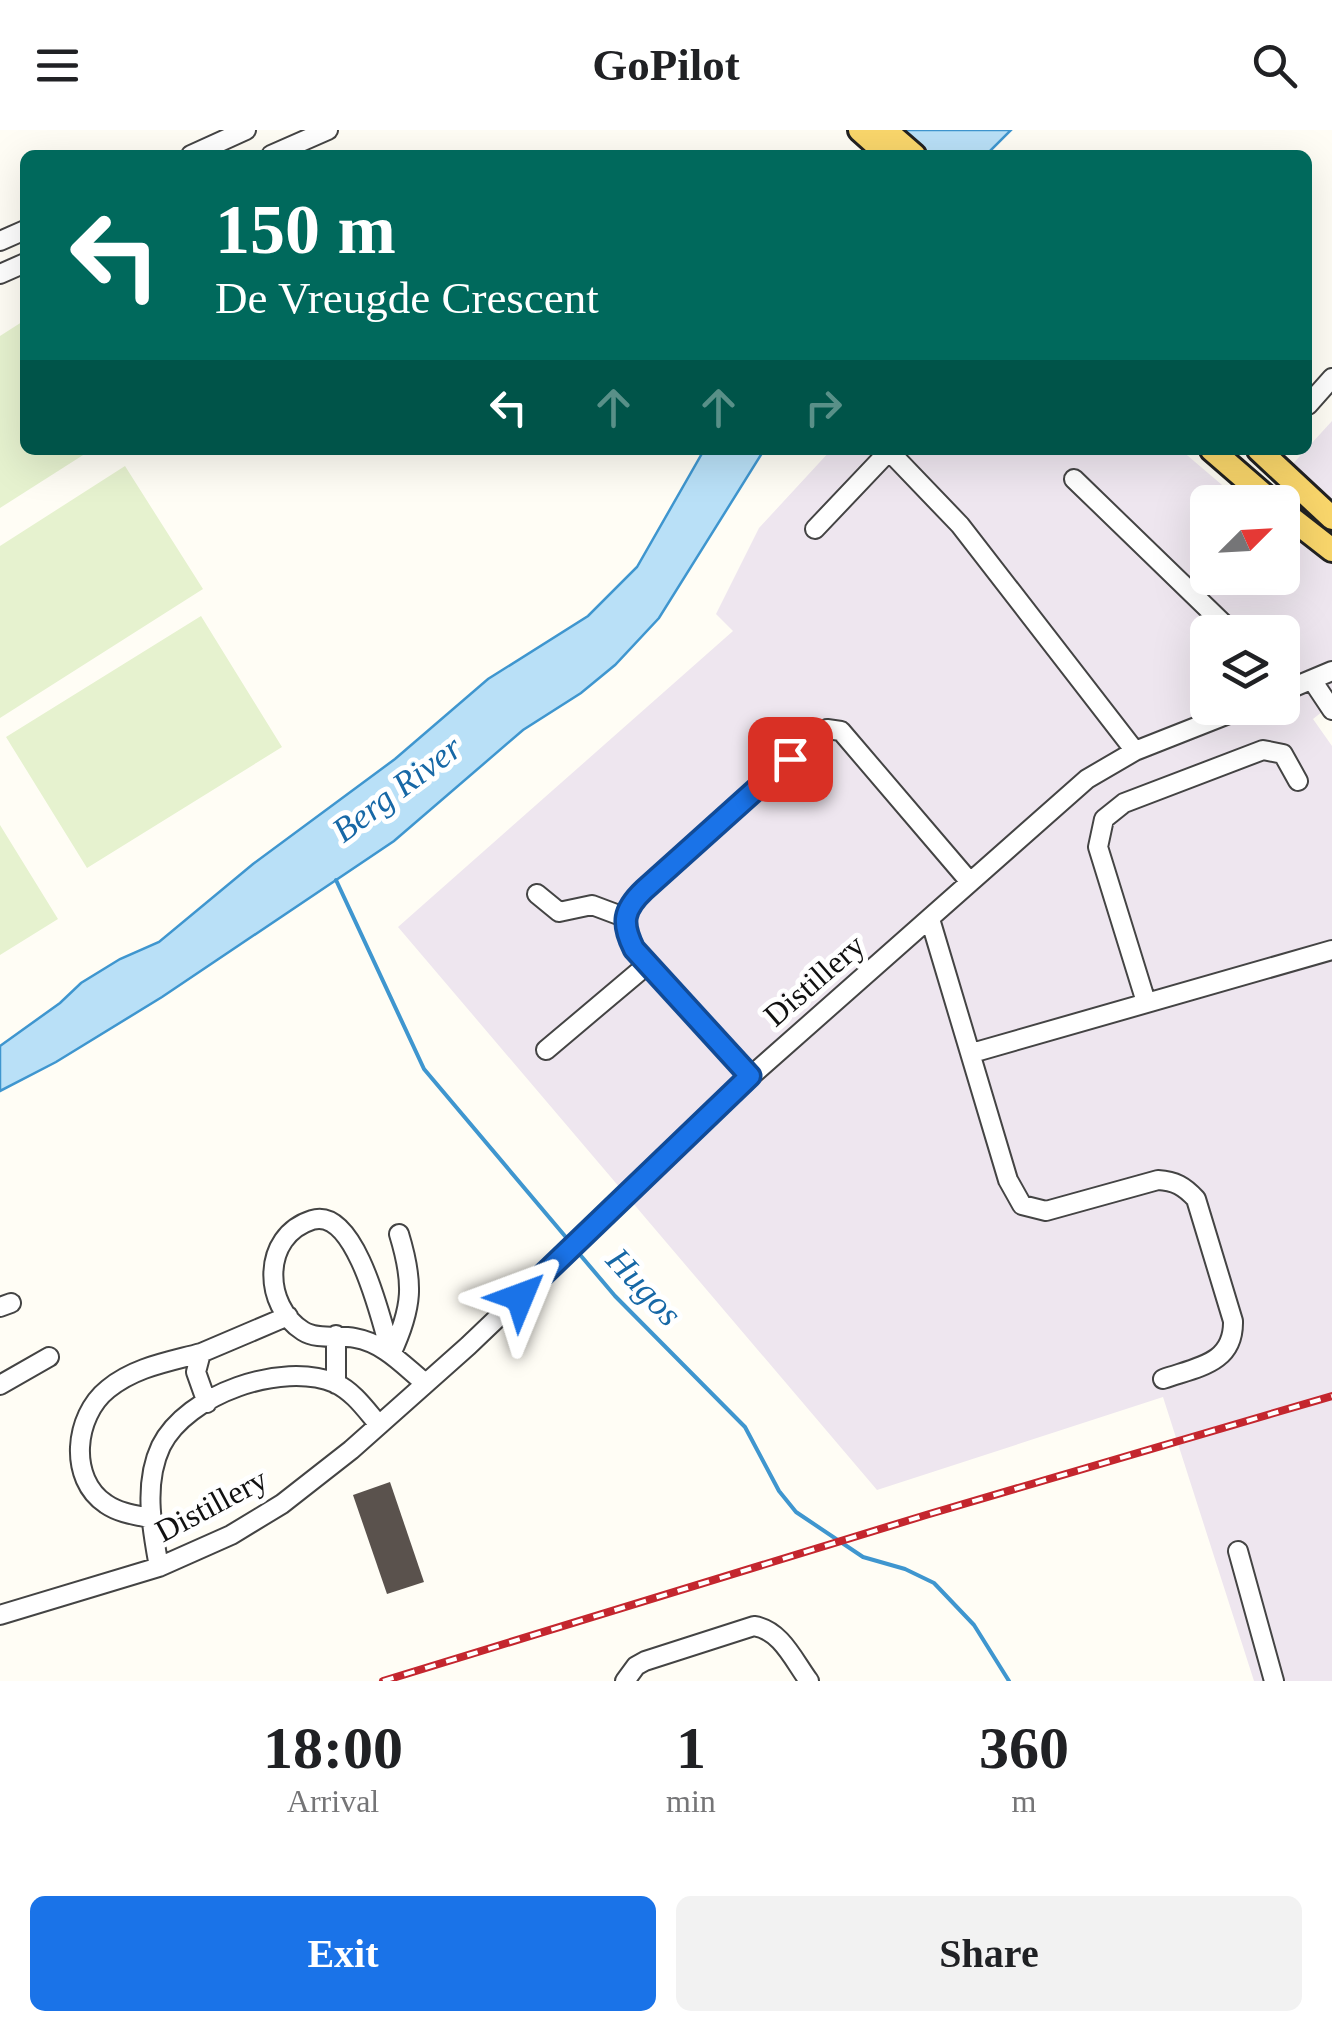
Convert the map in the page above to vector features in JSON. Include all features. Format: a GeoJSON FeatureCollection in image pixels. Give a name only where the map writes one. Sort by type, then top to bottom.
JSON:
{"type":"FeatureCollection","features":[{"type":"Feature","properties":{"kind":"main road"},"geometry":{"type":"LineString","coordinates":[[860,130],[882,150]]}},
{"type":"Feature","properties":{"kind":"main road"},"geometry":{"type":"LineString","coordinates":[[885,130],[908,150]]}},
{"type":"Feature","properties":{"kind":"main road"},"geometry":{"type":"LineString","coordinates":[[1217,455],[1250,485]]}},
{"type":"Feature","properties":{"kind":"main road"},"geometry":{"type":"LineString","coordinates":[[1268,455],[1332,518]]}},
{"type":"Feature","properties":{"kind":"main road"},"geometry":{"type":"LineString","coordinates":[[1290,455],[1291,464],[1312,501]]}},
{"type":"Feature","properties":{"kind":"main road"},"geometry":{"type":"LineString","coordinates":[[1300,525],[1332,550]]}},
{"type":"Feature","properties":{"kind":"street"},"geometry":{"type":"LineString","coordinates":[[202,150],[246,130]]}},
{"type":"Feature","properties":{"kind":"street"},"geometry":{"type":"LineString","coordinates":[[282,150],[328,130]]}},
{"type":"Feature","properties":{"kind":"street"},"geometry":{"type":"LineString","coordinates":[[1312,400],[1332,378]]}},
{"type":"Feature","properties":{"kind":"street"},"geometry":{"type":"LineString","coordinates":[[815,529],[884,455]]}},
{"type":"Feature","properties":{"kind":"street"},"geometry":{"type":"LineString","coordinates":[[894,455],[960,526],[1135,751]]}},
{"type":"Feature","properties":{"kind":"street"},"geometry":{"type":"LineString","coordinates":[[1244,480],[1263,455]]}},
{"type":"Feature","properties":{"kind":"street"},"geometry":{"type":"LineString","coordinates":[[1074,479],[1214,615]]}},
{"type":"Feature","properties":{"kind":"street"},"geometry":{"type":"LineString","coordinates":[[1300,683],[1332,672]]}},
{"type":"Feature","properties":{"kind":"street"},"geometry":{"type":"LineString","coordinates":[[1312,680],[1332,710]]}},
{"type":"Feature","properties":{"kind":"street","name":"Distillery"},"geometry":{"type":"LineString","coordinates":[[0,1615],[159,1567],[231,1535],[282,1504],[380,1425],[750,1076],[1087,779],[1135,751],[1201,725]]}},
{"type":"Feature","properties":{"kind":"street"},"geometry":{"type":"LineString","coordinates":[[750,1076],[648,964],[626,932],[624,917],[629,904],[644,890],[827,728],[841,731],[970,882]]}},
{"type":"Feature","properties":{"kind":"street"},"geometry":{"type":"LineString","coordinates":[[1146,1002],[1098,846],[1104,818],[1124,803],[1263,750],[1283,754],[1298,781]]}},
{"type":"Feature","properties":{"kind":"street"},"geometry":{"type":"LineString","coordinates":[[537,894],[560,912],[592,906],[624,917]]}},
{"type":"Feature","properties":{"kind":"street"},"geometry":{"type":"LineString","coordinates":[[930,918],[1008,1180],[1022,1205],[1046,1211],[1158,1180],[1172,1181],[1196,1199],[1228,1303],[1233,1336],[1220,1358],[1163,1379]]}},
{"type":"Feature","properties":{"kind":"street"},"geometry":{"type":"LineString","coordinates":[[972,1053],[1332,950]]}},
{"type":"Feature","properties":{"kind":"street"},"geometry":{"type":"LineString","coordinates":[[546,1050],[648,964]]}},
{"type":"Feature","properties":{"kind":"street"},"geometry":{"type":"LineString","coordinates":[[391,1354],[359,1257],[348,1236],[332,1220],[320,1217],[287,1234],[272,1262],[274,1284],[288,1316],[303,1331],[316,1336],[376,1344],[425,1384]]}},
{"type":"Feature","properties":{"kind":"street"},"geometry":{"type":"LineString","coordinates":[[391,1354],[411,1296],[409,1268],[399,1234]]}},
{"type":"Feature","properties":{"kind":"street"},"geometry":{"type":"LineString","coordinates":[[150,1518],[119,1511],[93,1494],[85,1483],[81,1468],[82,1430],[90,1410],[103,1392],[141,1368],[201,1353],[288,1316]]}},
{"type":"Feature","properties":{"kind":"street"},"geometry":{"type":"LineString","coordinates":[[336,1336],[336,1384]]}},
{"type":"Feature","properties":{"kind":"street"},"geometry":{"type":"LineString","coordinates":[[201,1353],[196,1372],[207,1402]]}},
{"type":"Feature","properties":{"kind":"street"},"geometry":{"type":"LineString","coordinates":[[0,1385],[49,1357]]}},
{"type":"Feature","properties":{"kind":"street"},"geometry":{"type":"LineString","coordinates":[[159,1567],[150,1518],[152,1475],[160,1448],[174,1426],[207,1402],[262,1378],[309,1376],[336,1384],[352,1394],[380,1425]]}},
{"type":"Feature","properties":{"kind":"street"},"geometry":{"type":"LineString","coordinates":[[1238,1551],[1274,1681]]}},
{"type":"Feature","properties":{"kind":"street"},"geometry":{"type":"LineString","coordinates":[[625,1681],[644,1661],[754,1626],[764,1627],[780,1639],[808,1681]]}},
{"type":"Feature","properties":{"kind":"shaded area"},"geometry":{"type":"Polygon","coordinates":[[[1332,421],[1332,704],[1313,719],[1332,746],[1332,1681],[1254,1681],[1163,1397],[877,1490],[398,927],[733,631],[716,614],[759,528],[826,455],[1187,455],[1222,485],[1190,485],[1190,595],[1300,595],[1300,485],[1274,485],[1301,455],[1312,455],[1312,443],[1332,421]]]}},
{"type":"Feature","properties":{"kind":"green space"},"geometry":{"type":"Polygon","coordinates":[[[20,323],[20,455],[83,455],[0,508],[0,336],[20,323]]]}},
{"type":"Feature","properties":{"kind":"green space"},"geometry":{"type":"Polygon","coordinates":[[[125,466],[203,589],[0,718],[0,546],[125,466]]]}},
{"type":"Feature","properties":{"kind":"green space"},"geometry":{"type":"Polygon","coordinates":[[[201,616],[282,747],[87,868],[6,737],[201,616]]]}},
{"type":"Feature","properties":{"kind":"green space"},"geometry":{"type":"Polygon","coordinates":[[[0,825],[58,919],[0,955],[0,825]]]}},
{"type":"Feature","properties":{"kind":"water"},"geometry":{"type":"Polygon","coordinates":[[[898,130],[1011,130],[991,150],[882,150],[898,130]]]}},
{"type":"Feature","properties":{"kind":"water","name":"Berg River"},"geometry":{"type":"Polygon","coordinates":[[[701,455],[761,455],[659,618],[615,665],[581,693],[523,730],[394,841],[162,997],[56,1062],[0,1091],[0,1046],[81,983],[120,959],[159,942],[253,864],[395,759],[488,679],[588,616],[637,567],[701,455]]]}},
{"type":"Feature","properties":{"kind":"building"},"geometry":{"type":"Polygon","coordinates":[[[390,1482],[424,1582],[387,1594],[353,1495],[390,1482]]]}},
{"type":"Feature","properties":{"kind":"waterway","name":"Hugos"},"geometry":{"type":"LineString","coordinates":[[336,880],[424,1069],[570,1242]]}},
{"type":"Feature","properties":{"kind":"waterway","name":"Hugos"},"geometry":{"type":"LineString","coordinates":[[576,1250],[615,1296],[745,1427],[779,1491],[796,1512],[863,1557],[905,1569],[934,1583],[974,1625],[1009,1681]]}},
{"type":"Feature","properties":{"kind":"railway"},"geometry":{"type":"LineString","coordinates":[[383,1681],[1332,1396]]}},
{"type":"Feature","properties":{"kind":"route"},"geometry":{"type":"LineString","coordinates":[[520,1297],[750,1076],[634,949],[624,917],[629,904],[790,759]]}}]}
